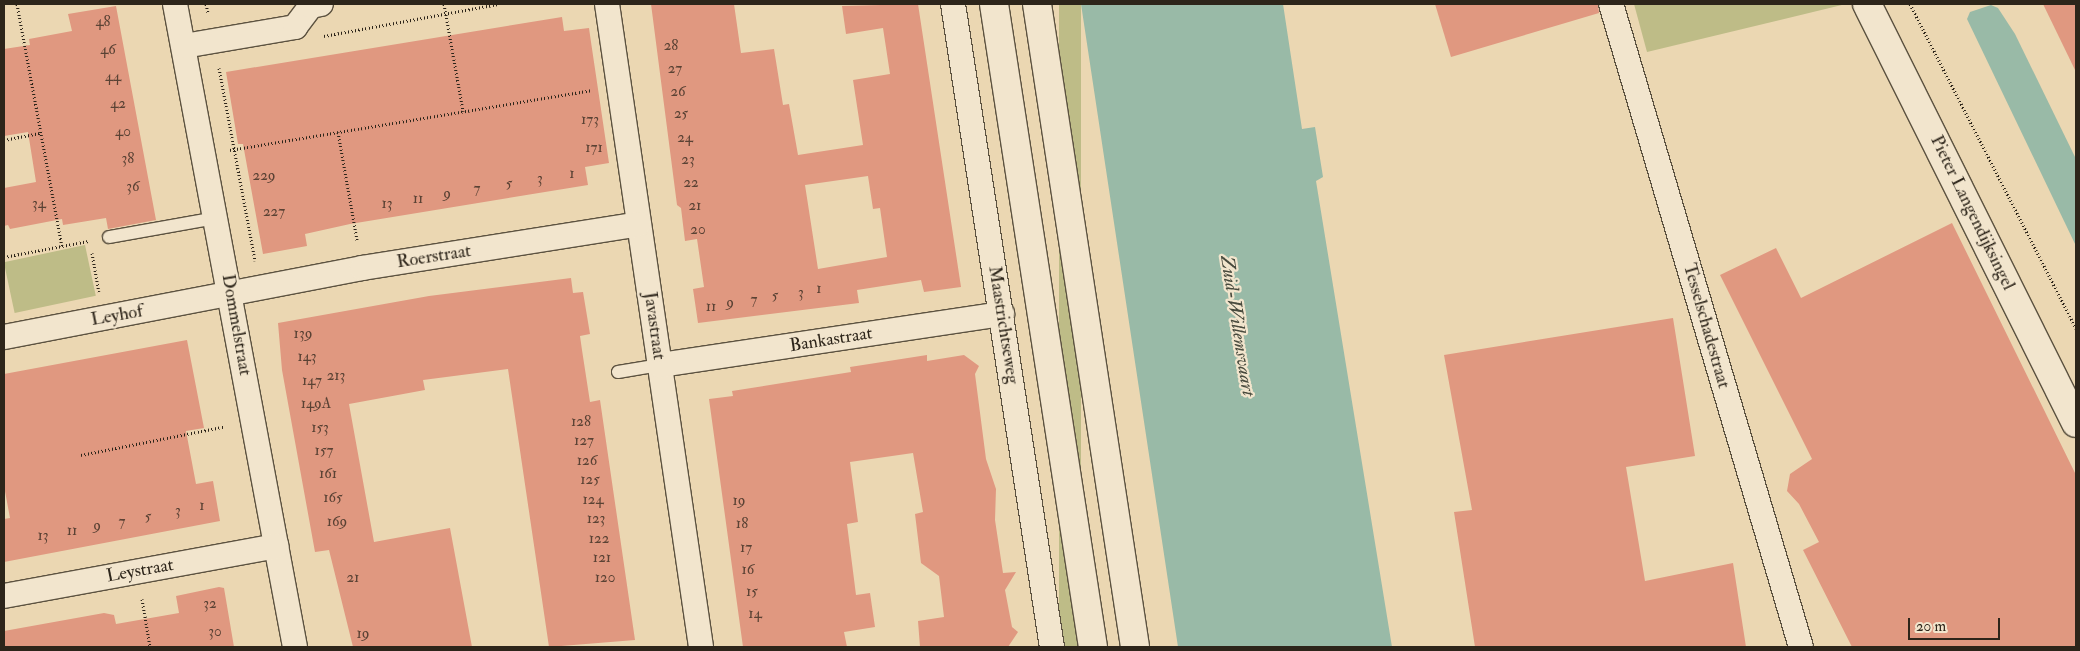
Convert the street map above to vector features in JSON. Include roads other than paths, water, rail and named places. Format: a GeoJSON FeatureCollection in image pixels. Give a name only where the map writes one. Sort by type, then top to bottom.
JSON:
{"type":"FeatureCollection","features":[{"type":"Feature","properties":{"kind":"main road"},"geometry":{"type":"LineString","coordinates":[[994,4],[1093,647]]}},
{"type":"Feature","properties":{"kind":"main road"},"geometry":{"type":"LineString","coordinates":[[1037,4],[1135,647]]}},
{"type":"Feature","properties":{"kind":"main road","name":"Pieter Langendijksingel"},"geometry":{"type":"LineString","coordinates":[[1866,4],[2076,423]]}},
{"type":"Feature","properties":{"kind":"street","name":"Dommelstraat"},"geometry":{"type":"LineString","coordinates":[[176,4],[295,647]]}},
{"type":"Feature","properties":{"kind":"street"},"geometry":{"type":"LineString","coordinates":[[184,46],[295,27],[311,6],[321,4]]}},
{"type":"Feature","properties":{"kind":"street","name":"Javastraat"},"geometry":{"type":"LineString","coordinates":[[607,4],[701,647]]}},
{"type":"Feature","properties":{"kind":"street","name":"Maastrichtseweg"},"geometry":{"type":"LineString","coordinates":[[953,4],[1052,647]]}},
{"type":"Feature","properties":{"kind":"street","name":"Tesselschadestraat"},"geometry":{"type":"LineString","coordinates":[[1612,4],[1801,647]]}},
{"type":"Feature","properties":{"kind":"street","name":"Roerstraat"},"geometry":{"type":"LineString","coordinates":[[231,296],[362,268],[639,224]]}},
{"type":"Feature","properties":{"kind":"street","name":"Leyhof"},"geometry":{"type":"LineString","coordinates":[[4,337],[231,296]]}},
{"type":"Feature","properties":{"kind":"street","name":"Bankastraat"},"geometry":{"type":"LineString","coordinates":[[660,365],[1002,314]]}},
{"type":"Feature","properties":{"kind":"street","name":"Leystraat"},"geometry":{"type":"LineString","coordinates":[[4,596],[276,546]]}},
{"type":"Feature","properties":{"kind":"lane"},"geometry":{"type":"LineString","coordinates":[[109,237],[216,218]]}},
{"type":"Feature","properties":{"kind":"lane"},"geometry":{"type":"LineString","coordinates":[[618,372],[660,365]]}},
{"type":"Feature","properties":{"kind":"water","name":"Zuid-Willemsvaart"},"geometry":{"type":"Polygon","coordinates":[[[1081,4],[1283,4],[1302,129],[1315,127],[1323,177],[1316,181],[1392,647],[1178,647],[1081,4]]]}},
{"type":"Feature","properties":{"kind":"water"},"geometry":{"type":"Polygon","coordinates":[[[1991,5],[1998,8],[2015,34],[2076,159],[2076,246],[1967,19],[1970,12],[1991,5]]]}}]}
